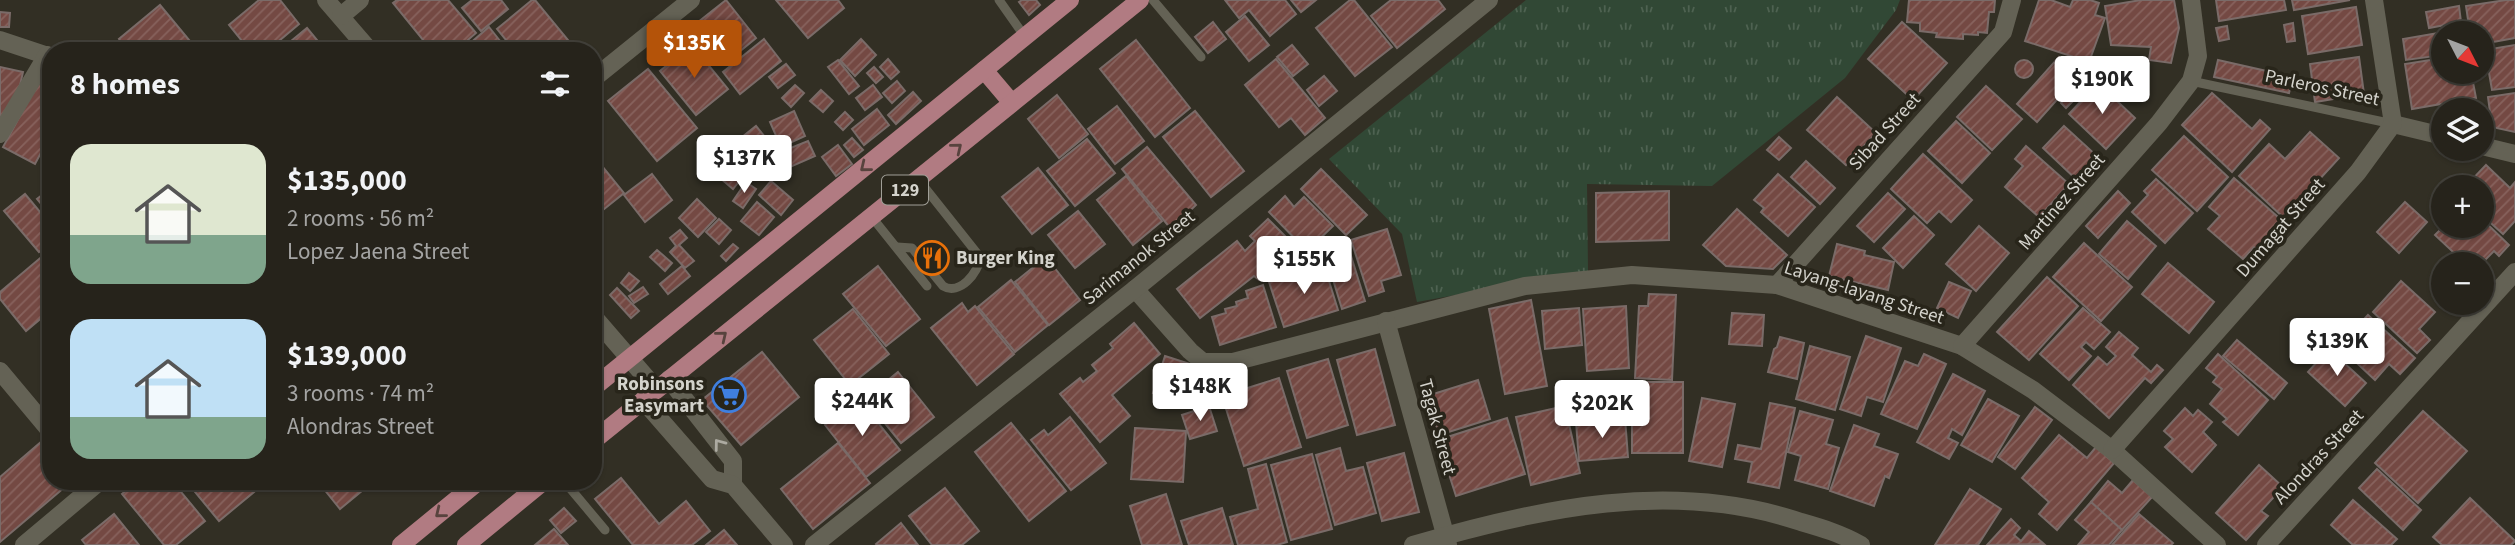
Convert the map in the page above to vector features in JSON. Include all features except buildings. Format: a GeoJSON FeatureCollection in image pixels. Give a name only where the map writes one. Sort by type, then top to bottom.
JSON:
{"type":"FeatureCollection","features":[{"type":"Feature","properties":{"kind":"main road","name":"129"},"geometry":{"type":"LineString","coordinates":[[602,381],[1070,0]]}},
{"type":"Feature","properties":{"kind":"main road","name":"129"},"geometry":{"type":"LineString","coordinates":[[602,434],[1140,0]]}},
{"type":"Feature","properties":{"kind":"main road"},"geometry":{"type":"LineString","coordinates":[[984,70],[1012,103]]}},
{"type":"Feature","properties":{"kind":"main road"},"geometry":{"type":"LineString","coordinates":[[401,545],[468,490]]}},
{"type":"Feature","properties":{"kind":"main road"},"geometry":{"type":"LineString","coordinates":[[466,545],[533,490]]}},
{"type":"Feature","properties":{"kind":"street"},"geometry":{"type":"LineString","coordinates":[[326,0],[363,42]]}},
{"type":"Feature","properties":{"kind":"street"},"geometry":{"type":"LineString","coordinates":[[341,16],[360,0]]}},
{"type":"Feature","properties":{"kind":"street"},"geometry":{"type":"LineString","coordinates":[[602,72],[691,0]]}},
{"type":"Feature","properties":{"kind":"street","name":"Sibad Street"},"geometry":{"type":"LineString","coordinates":[[1776,285],[2003,32],[2012,0]]}},
{"type":"Feature","properties":{"kind":"street"},"geometry":{"type":"LineString","coordinates":[[2191,0],[2198,57],[2192,81]]}},
{"type":"Feature","properties":{"kind":"street"},"geometry":{"type":"LineString","coordinates":[[2374,0],[2393,124]]}},
{"type":"Feature","properties":{"kind":"street","name":"Sarimanok Street"},"geometry":{"type":"LineString","coordinates":[[814,545],[1135,289],[1478,3]]}},
{"type":"Feature","properties":{"kind":"street"},"geometry":{"type":"LineString","coordinates":[[0,40],[42,54]]}},
{"type":"Feature","properties":{"kind":"street"},"geometry":{"type":"LineString","coordinates":[[0,134],[42,67]]}},
{"type":"Feature","properties":{"kind":"street","name":"Martinez Street"},"geometry":{"type":"LineString","coordinates":[[1962,346],[2159,123],[2192,81]]}},
{"type":"Feature","properties":{"kind":"street","name":"Parleros Street"},"geometry":{"type":"LineString","coordinates":[[2393,124],[2431,133]]}},
{"type":"Feature","properties":{"kind":"street","name":"Dumagat Street"},"geometry":{"type":"LineString","coordinates":[[2112,450],[2358,172],[2393,124]]}},
{"type":"Feature","properties":{"kind":"street"},"geometry":{"type":"LineString","coordinates":[[2494,149],[2515,154]]}},
{"type":"Feature","properties":{"kind":"street","name":"Alondras Street"},"geometry":{"type":"LineString","coordinates":[[2266,545],[2515,272]]}},
{"type":"Feature","properties":{"kind":"street","name":"Layang-layang Street"},"geometry":{"type":"LineString","coordinates":[[1135,289],[1203,362],[1233,362],[1525,286],[1632,275],[1776,285],[1962,346],[2033,390],[2112,450],[2217,545]]}},
{"type":"Feature","properties":{"kind":"street","name":"Tagak Street"},"geometry":{"type":"LineString","coordinates":[[1386,321],[1447,540]]}},
{"type":"Feature","properties":{"kind":"street"},"geometry":{"type":"LineString","coordinates":[[602,327],[656,389],[733,461],[733,485]]}},
{"type":"Feature","properties":{"kind":"street"},"geometry":{"type":"LineString","coordinates":[[0,371],[42,421]]}},
{"type":"Feature","properties":{"kind":"street"},"geometry":{"type":"LineString","coordinates":[[656,389],[712,479],[733,485],[784,545]]}},
{"type":"Feature","properties":{"kind":"street"},"geometry":{"type":"LineString","coordinates":[[24,545],[88,490]]}},
{"type":"Feature","properties":{"kind":"street"},"geometry":{"type":"LineString","coordinates":[[1413,545],[1447,540],[1558,508],[1623,501],[1688,499],[1772,512],[1848,537],[1861,545]]}},
{"type":"Feature","properties":{"kind":"lane"},"geometry":{"type":"LineString","coordinates":[[999,0],[1025,37]]}},
{"type":"Feature","properties":{"kind":"lane"},"geometry":{"type":"LineString","coordinates":[[1153,0],[1201,57]]}},
{"type":"Feature","properties":{"kind":"lane","name":"Parleros Street"},"geometry":{"type":"LineString","coordinates":[[2192,81],[2393,124]]}},
{"type":"Feature","properties":{"kind":"lane"},"geometry":{"type":"LineString","coordinates":[[897,247],[912,248],[943,286],[950,290],[955,290],[978,268],[980,257],[918,179]]}},
{"type":"Feature","properties":{"kind":"lane"},"geometry":{"type":"LineString","coordinates":[[871,216],[927,286]]}},
{"type":"Feature","properties":{"kind":"lane"},"geometry":{"type":"LineString","coordinates":[[572,490],[605,530]]}},
{"type":"Feature","properties":{"kind":"green space"},"geometry":{"type":"Polygon","coordinates":[[[1526,0],[1900,0],[1896,10],[1845,78],[1712,186],[1587,184],[1588,271],[1417,302],[1402,234],[1329,159],[1526,0]]]}},
{"type":"Feature","properties":{"kind":"place","name":"Burger King"},"geometry":{"type":"Point","coordinates":[932,258]}},
{"type":"Feature","properties":{"kind":"place","name":"Robinsons Easymart"},"geometry":{"type":"Point","coordinates":[729,395]}}]}
